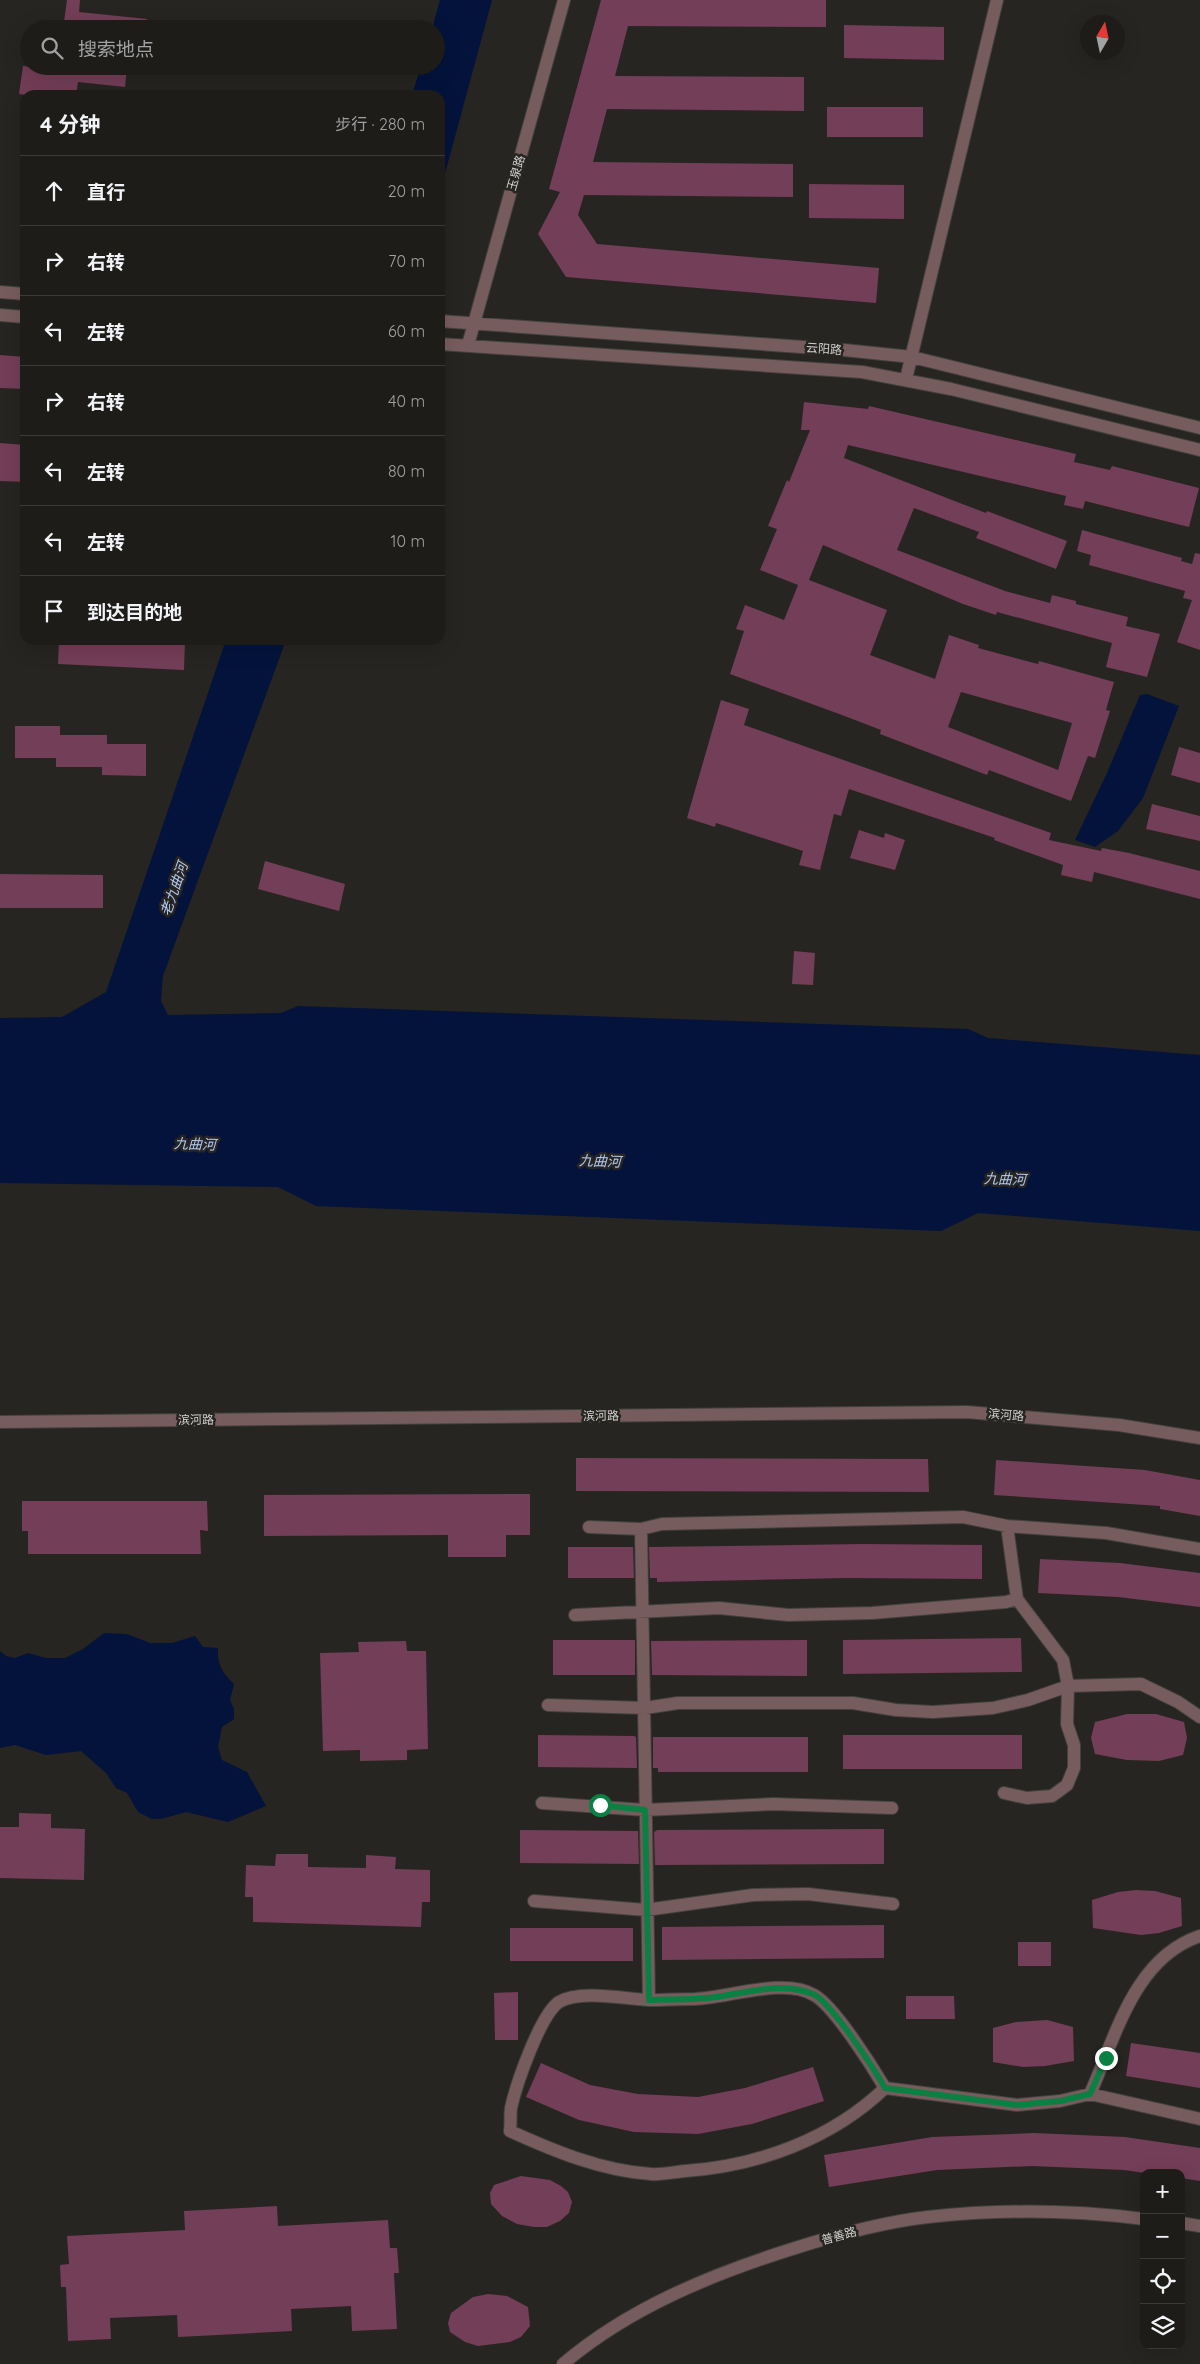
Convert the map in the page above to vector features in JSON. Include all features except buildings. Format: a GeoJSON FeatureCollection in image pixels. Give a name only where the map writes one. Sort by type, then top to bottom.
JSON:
{"type":"FeatureCollection","features":[{"type":"Feature","properties":{"kind":"street","name":"玉泉路"},"geometry":{"type":"LineString","coordinates":[[468,345],[564,0]]}},
{"type":"Feature","properties":{"kind":"street"},"geometry":{"type":"LineString","coordinates":[[906,379],[998,0]]}},
{"type":"Feature","properties":{"kind":"street"},"geometry":{"type":"LineString","coordinates":[[0,292],[20,294]]}},
{"type":"Feature","properties":{"kind":"street"},"geometry":{"type":"LineString","coordinates":[[0,315],[20,317]]}},
{"type":"Feature","properties":{"kind":"street","name":"云阳路"},"geometry":{"type":"LineString","coordinates":[[445,320],[844,350],[912,357],[1200,428]]}},
{"type":"Feature","properties":{"kind":"street","name":"云阳路"},"geometry":{"type":"LineString","coordinates":[[445,344],[862,372],[906,379],[1200,450]]}},
{"type":"Feature","properties":{"kind":"street","name":"滨河路"},"geometry":{"type":"LineString","coordinates":[[0,1422],[968,1412],[1119,1425],[1200,1438]]}},
{"type":"Feature","properties":{"kind":"street"},"geometry":{"type":"LineString","coordinates":[[589,1527],[641,1530],[662,1524],[963,1517],[1007,1526],[1106,1533],[1200,1549]]}},
{"type":"Feature","properties":{"kind":"street"},"geometry":{"type":"LineString","coordinates":[[1004,1793],[1027,1798],[1052,1796],[1067,1784],[1074,1768],[1074,1745],[1067,1724],[1068,1686],[1063,1660],[1017,1599],[1007,1526]]}},
{"type":"Feature","properties":{"kind":"street"},"geometry":{"type":"LineString","coordinates":[[641,1530],[644,1612],[646,1910],[649,2000]]}},
{"type":"Feature","properties":{"kind":"street"},"geometry":{"type":"LineString","coordinates":[[575,1615],[719,1608],[788,1615],[872,1613],[1006,1602],[1017,1599]]}},
{"type":"Feature","properties":{"kind":"street"},"geometry":{"type":"LineString","coordinates":[[548,1706],[645,1708],[678,1703],[853,1703],[896,1710],[933,1712],[993,1708],[1028,1700],[1068,1686],[1142,1684],[1178,1702],[1200,1717]]}},
{"type":"Feature","properties":{"kind":"street"},"geometry":{"type":"LineString","coordinates":[[542,1803],[645,1810],[772,1804],[892,1808]]}},
{"type":"Feature","properties":{"kind":"street"},"geometry":{"type":"LineString","coordinates":[[534,1901],[646,1910],[762,1894],[808,1894],[893,1904]]}},
{"type":"Feature","properties":{"kind":"street"},"geometry":{"type":"LineString","coordinates":[[1090,2094],[1129,2000],[1156,1962],[1187,1940],[1200,1936]]}},
{"type":"Feature","properties":{"kind":"street"},"geometry":{"type":"LineString","coordinates":[[885,2088],[872,2066],[836,2016],[814,1994],[784,1988],[706,1998],[649,2000],[594,1996],[572,1998],[558,2003],[532,2044],[511,2109],[510,2131],[554,2151],[612,2168],[652,2174],[706,2170],[771,2156],[811,2138],[866,2105],[885,2088],[1017,2105],[1060,2101],[1090,2094],[1200,2119]]}},
{"type":"Feature","properties":{"kind":"street","name":"普善路"},"geometry":{"type":"LineString","coordinates":[[563,2364],[590,2341],[654,2302],[739,2266],[841,2234],[927,2217],[1012,2211],[1091,2212],[1140,2218]]}},
{"type":"Feature","properties":{"kind":"street"},"geometry":{"type":"LineString","coordinates":[[1185,2224],[1200,2226]]}},
{"type":"Feature","properties":{"kind":"water"},"geometry":{"type":"Polygon","coordinates":[[[440,0],[492,0],[445,174],[445,90],[414,90],[418,75],[445,75],[445,20],[434,20],[440,0]]]}},
{"type":"Feature","properties":{"kind":"water"},"geometry":{"type":"Polygon","coordinates":[[[224,645],[284,645],[163,976],[161,1001],[168,1015],[281,1013],[298,1006],[968,1029],[988,1038],[1200,1055],[1200,1231],[978,1213],[941,1231],[316,1206],[278,1187],[0,1183],[0,1018],[62,1017],[106,992],[224,645]]]}},
{"type":"Feature","properties":{"kind":"water"},"geometry":{"type":"Polygon","coordinates":[[[1147,694],[1179,706],[1143,798],[1118,831],[1095,847],[1075,840],[1107,773],[1140,695],[1147,694]]]}},
{"type":"Feature","properties":{"kind":"water"},"geometry":{"type":"Polygon","coordinates":[[[104,1633],[127,1634],[150,1643],[172,1643],[195,1636],[203,1647],[218,1648],[218,1659],[221,1668],[234,1684],[230,1700],[234,1709],[234,1719],[222,1727],[218,1747],[222,1760],[247,1772],[266,1806],[228,1822],[186,1812],[161,1819],[152,1819],[138,1812],[127,1793],[116,1788],[106,1773],[81,1751],[46,1755],[15,1745],[0,1748],[0,1651],[6,1656],[15,1658],[28,1653],[46,1658],[65,1658],[83,1649],[104,1633]]]}},
{"type":"Feature","properties":{"kind":"route"},"geometry":{"type":"LineString","coordinates":[[600,1805],[645,1810],[649,2000],[706,1998],[791,1988],[814,1994],[836,2016],[872,2066],[885,2088],[1017,2105],[1060,2101],[1090,2094],[1106,2058]]}},
{"type":"Feature","properties":{"kind":"water label","name":"老九曲河"},"geometry":{"type":"Point","coordinates":[174,889]}},
{"type":"Feature","properties":{"kind":"water label","name":"九曲河"},"geometry":{"type":"Point","coordinates":[195,1144]}},
{"type":"Feature","properties":{"kind":"water label","name":"九曲河"},"geometry":{"type":"Point","coordinates":[600,1161]}},
{"type":"Feature","properties":{"kind":"water label","name":"九曲河"},"geometry":{"type":"Point","coordinates":[1005,1179]}}]}
